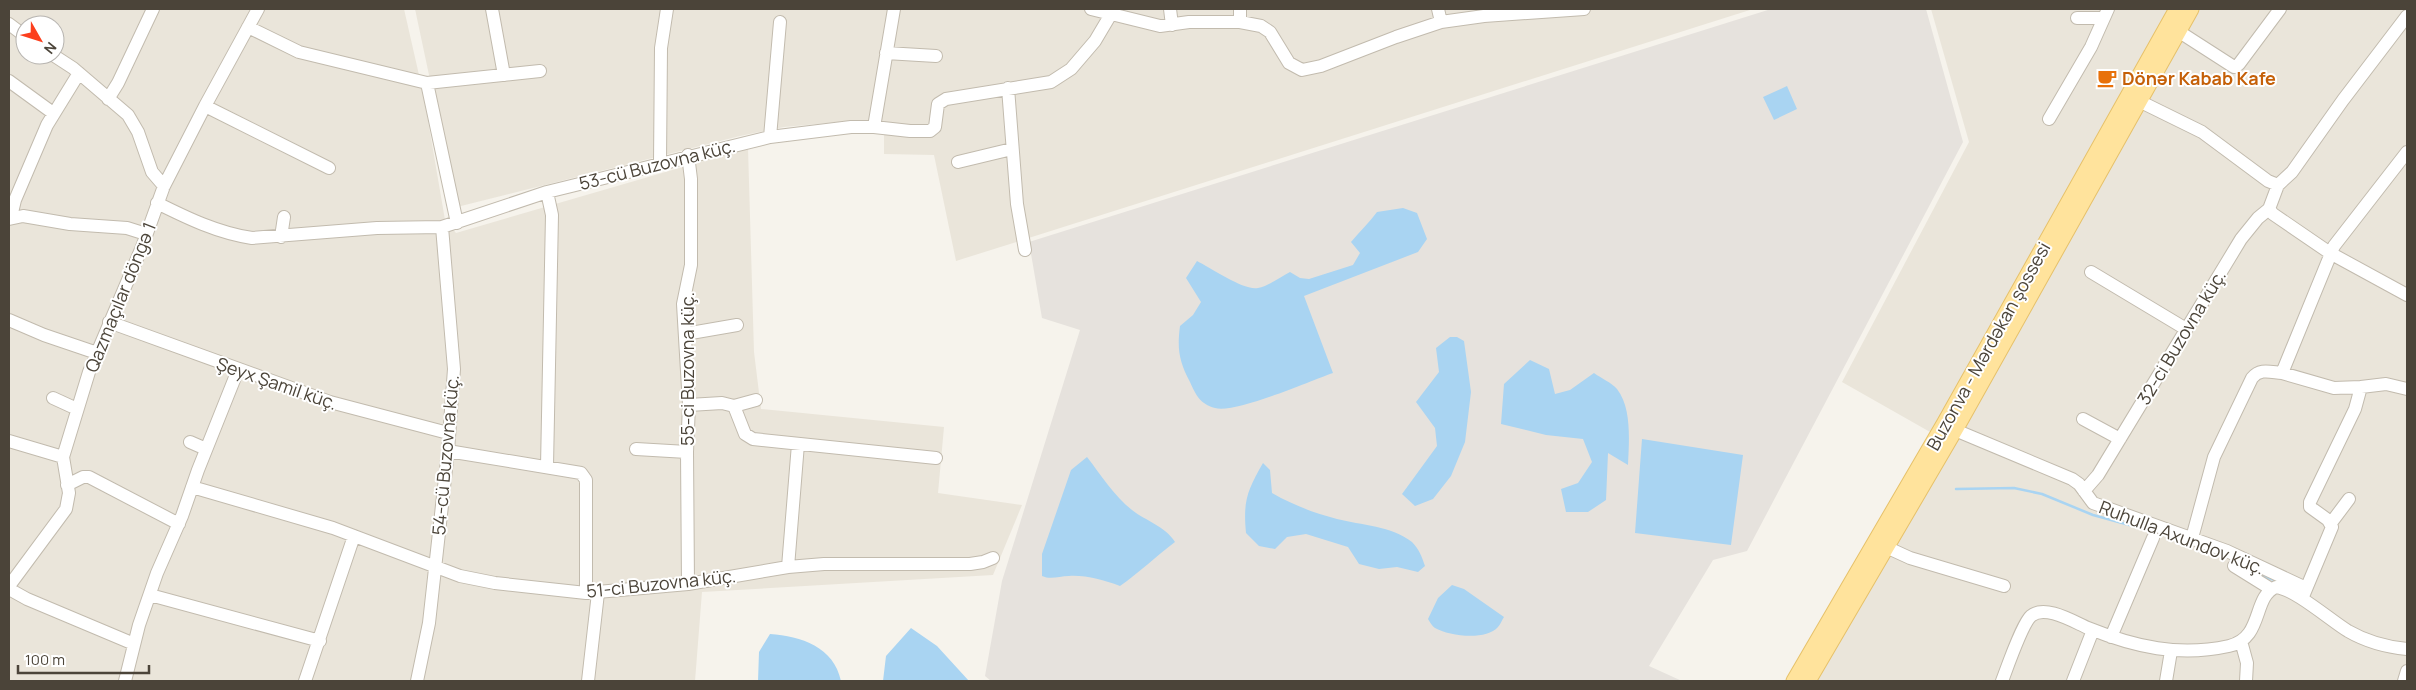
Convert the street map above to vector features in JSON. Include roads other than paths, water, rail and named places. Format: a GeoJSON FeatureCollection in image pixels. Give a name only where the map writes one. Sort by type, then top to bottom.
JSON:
{"type":"FeatureCollection","features":[{"type":"Feature","properties":{"kind":"main road","name":"Buzonva - Mərdəkan şossesi"},"geometry":{"type":"LineString","coordinates":[[1794,681],[1944,424],[2178,9]]}},
{"type":"Feature","properties":{"kind":"main road"},"geometry":{"type":"LineString","coordinates":[[1808,681],[1955,430],[2191,9]]}},
{"type":"Feature","properties":{"kind":"street"},"geometry":{"type":"LineString","coordinates":[[108,99],[118,83],[154,9]]}},
{"type":"Feature","properties":{"kind":"street","name":"Qazmaçılar döngə 1"},"geometry":{"type":"LineString","coordinates":[[9,587],[66,509],[70,498],[63,457],[77,409],[97,353],[164,186],[204,106],[258,9]]}},
{"type":"Feature","properties":{"kind":"street"},"geometry":{"type":"LineString","coordinates":[[492,9],[504,75]]}},
{"type":"Feature","properties":{"kind":"street"},"geometry":{"type":"LineString","coordinates":[[660,162],[661,48],[667,9]]}},
{"type":"Feature","properties":{"kind":"street"},"geometry":{"type":"LineString","coordinates":[[874,127],[894,9]]}},
{"type":"Feature","properties":{"kind":"street"},"geometry":{"type":"LineString","coordinates":[[1091,9],[1155,26],[1188,22],[1240,22],[1253,24],[1266,28],[1276,39],[1290,63],[1302,70],[1321,66],[1441,22],[1530,10],[1584,9]]}},
{"type":"Feature","properties":{"kind":"street"},"geometry":{"type":"LineString","coordinates":[[1170,9],[1172,25]]}},
{"type":"Feature","properties":{"kind":"street"},"geometry":{"type":"LineString","coordinates":[[1240,9],[1240,22]]}},
{"type":"Feature","properties":{"kind":"street"},"geometry":{"type":"LineString","coordinates":[[1438,9],[1441,22]]}},
{"type":"Feature","properties":{"kind":"street"},"geometry":{"type":"LineString","coordinates":[[2178,30],[2234,67],[2239,64],[2280,9]]}},
{"type":"Feature","properties":{"kind":"street"},"geometry":{"type":"LineString","coordinates":[[2077,18],[2106,13]]}},
{"type":"Feature","properties":{"kind":"street"},"geometry":{"type":"LineString","coordinates":[[2049,118],[2091,47],[2106,13]]}},
{"type":"Feature","properties":{"kind":"street","name":"53-cü Buzovna küç."},"geometry":{"type":"LineString","coordinates":[[157,202],[191,220],[237,236],[252,238],[377,228],[442,227],[547,192],[688,155],[770,137],[851,127],[874,127],[910,132],[930,131],[935,127],[936,108],[942,100],[952,96],[1040,85],[1061,77],[1095,41],[1111,14]]}},
{"type":"Feature","properties":{"kind":"street","name":"32-ci Buzovna küç."},"geometry":{"type":"LineString","coordinates":[[2084,491],[2098,475],[2241,239],[2258,218],[2269,209],[2278,185],[2292,172],[2331,115],[2407,16]]}},
{"type":"Feature","properties":{"kind":"street"},"geometry":{"type":"LineString","coordinates":[[770,137],[780,22]]}},
{"type":"Feature","properties":{"kind":"street"},"geometry":{"type":"LineString","coordinates":[[248,27],[299,52],[426,83],[540,71]]}},
{"type":"Feature","properties":{"kind":"street"},"geometry":{"type":"LineString","coordinates":[[886,53],[936,56]]}},
{"type":"Feature","properties":{"kind":"street"},"geometry":{"type":"LineString","coordinates":[[65,63],[79,73],[133,122],[152,172],[164,186]]}},
{"type":"Feature","properties":{"kind":"street"},"geometry":{"type":"LineString","coordinates":[[79,73],[53,113],[15,200],[10,218],[23,216],[70,224],[127,228],[146,234]]}},
{"type":"Feature","properties":{"kind":"street"},"geometry":{"type":"LineString","coordinates":[[9,82],[53,113]]}},
{"type":"Feature","properties":{"kind":"street"},"geometry":{"type":"LineString","coordinates":[[426,83],[457,223]]}},
{"type":"Feature","properties":{"kind":"street"},"geometry":{"type":"LineString","coordinates":[[1008,88],[1012,149],[1025,250]]}},
{"type":"Feature","properties":{"kind":"street"},"geometry":{"type":"LineString","coordinates":[[2139,101],[2202,132],[2268,181],[2278,185]]}},
{"type":"Feature","properties":{"kind":"street"},"geometry":{"type":"LineString","coordinates":[[204,106],[329,168]]}},
{"type":"Feature","properties":{"kind":"street"},"geometry":{"type":"LineString","coordinates":[[958,162],[1012,149]]}},
{"type":"Feature","properties":{"kind":"street"},"geometry":{"type":"LineString","coordinates":[[2282,373],[2330,253],[2340,237],[2407,152]]}},
{"type":"Feature","properties":{"kind":"street","name":"55-ci Buzovna küç."},"geometry":{"type":"LineString","coordinates":[[688,155],[692,179],[690,265],[683,297],[689,405],[687,452],[688,584]]}},
{"type":"Feature","properties":{"kind":"street"},"geometry":{"type":"LineString","coordinates":[[547,192],[552,215],[547,466]]}},
{"type":"Feature","properties":{"kind":"street"},"geometry":{"type":"LineString","coordinates":[[2269,209],[2273,214],[2330,253],[2406,291]]}},
{"type":"Feature","properties":{"kind":"street"},"geometry":{"type":"LineString","coordinates":[[281,237],[284,216]]}},
{"type":"Feature","properties":{"kind":"street","name":"54-cü Buzovna küç."},"geometry":{"type":"LineString","coordinates":[[417,681],[429,623],[448,451],[453,350],[442,227]]}},
{"type":"Feature","properties":{"kind":"street"},"geometry":{"type":"LineString","coordinates":[[2091,272],[2186,329]]}},
{"type":"Feature","properties":{"kind":"street"},"geometry":{"type":"LineString","coordinates":[[9,320],[44,336],[97,353]]}},
{"type":"Feature","properties":{"kind":"street","name":"Şeyx Şamil küç."},"geometry":{"type":"LineString","coordinates":[[109,322],[330,402],[448,433]]}},
{"type":"Feature","properties":{"kind":"street"},"geometry":{"type":"LineString","coordinates":[[685,334],[737,325]]}},
{"type":"Feature","properties":{"kind":"street"},"geometry":{"type":"LineString","coordinates":[[125,681],[134,644],[167,547],[179,524],[206,449],[238,370]]}},
{"type":"Feature","properties":{"kind":"street"},"geometry":{"type":"LineString","coordinates":[[2192,538],[2214,457],[2256,373],[2262,371],[2282,373],[2334,388],[2386,384],[2407,389]]}},
{"type":"Feature","properties":{"kind":"street"},"geometry":{"type":"LineString","coordinates":[[2331,523],[2314,510],[2310,502],[2355,409],[2361,387]]}},
{"type":"Feature","properties":{"kind":"street"},"geometry":{"type":"LineString","coordinates":[[53,398],[77,409]]}},
{"type":"Feature","properties":{"kind":"street"},"geometry":{"type":"LineString","coordinates":[[689,405],[722,403],[734,406],[756,400]]}},
{"type":"Feature","properties":{"kind":"street"},"geometry":{"type":"LineString","coordinates":[[734,406],[748,438],[936,458]]}},
{"type":"Feature","properties":{"kind":"street"},"geometry":{"type":"LineString","coordinates":[[2083,419],[2120,439]]}},
{"type":"Feature","properties":{"kind":"street","name":"Ruhulla Axundov küç."},"geometry":{"type":"LineString","coordinates":[[1955,430],[2072,479],[2093,503],[2227,551],[2304,593],[2359,636],[2382,645],[2407,649]]}},
{"type":"Feature","properties":{"kind":"street"},"geometry":{"type":"LineString","coordinates":[[9,441],[63,457]]}},
{"type":"Feature","properties":{"kind":"street"},"geometry":{"type":"LineString","coordinates":[[190,442],[206,449]]}},
{"type":"Feature","properties":{"kind":"street"},"geometry":{"type":"LineString","coordinates":[[788,567],[798,444]]}},
{"type":"Feature","properties":{"kind":"street"},"geometry":{"type":"LineString","coordinates":[[636,449],[687,452]]}},
{"type":"Feature","properties":{"kind":"street"},"geometry":{"type":"LineString","coordinates":[[448,451],[577,470],[584,476],[592,593],[588,681]]}},
{"type":"Feature","properties":{"kind":"street"},"geometry":{"type":"LineString","coordinates":[[67,485],[83,477],[89,477],[179,524]]}},
{"type":"Feature","properties":{"kind":"street","name":"51-ci Buzovna küç."},"geometry":{"type":"LineString","coordinates":[[192,488],[354,536],[434,567],[479,581],[592,593],[688,584],[788,567],[852,563],[970,564],[993,558]]}},
{"type":"Feature","properties":{"kind":"street"},"geometry":{"type":"LineString","coordinates":[[2002,681],[2025,625],[2032,614],[2044,612],[2052,614],[2111,638],[2137,646],[2171,651],[2201,650],[2228,646],[2241,641],[2250,631],[2271,589],[2280,587],[2304,593],[2331,533],[2331,523],[2349,499]]}},
{"type":"Feature","properties":{"kind":"street"},"geometry":{"type":"LineString","coordinates":[[305,681],[354,536]]}},
{"type":"Feature","properties":{"kind":"street"},"geometry":{"type":"LineString","coordinates":[[2111,638],[2153,538]]}},
{"type":"Feature","properties":{"kind":"street"},"geometry":{"type":"LineString","coordinates":[[1886,547],[1910,558],[2004,586]]}},
{"type":"Feature","properties":{"kind":"street"},"geometry":{"type":"LineString","coordinates":[[2234,566],[2271,589]]}},
{"type":"Feature","properties":{"kind":"street"},"geometry":{"type":"LineString","coordinates":[[9,587],[27,599],[134,644]]}},
{"type":"Feature","properties":{"kind":"street"},"geometry":{"type":"LineString","coordinates":[[150,595],[320,641]]}},
{"type":"Feature","properties":{"kind":"street"},"geometry":{"type":"LineString","coordinates":[[2073,681],[2092,630]]}},
{"type":"Feature","properties":{"kind":"street"},"geometry":{"type":"LineString","coordinates":[[2241,641],[2246,663],[2246,681]]}},
{"type":"Feature","properties":{"kind":"street"},"geometry":{"type":"LineString","coordinates":[[2166,681],[2171,651]]}},
{"type":"Feature","properties":{"kind":"street"},"geometry":{"type":"LineString","coordinates":[[2404,681],[2407,671]]}},
{"type":"Feature","properties":{"kind":"water"},"geometry":{"type":"Polygon","coordinates":[[[1787,86],[1797,109],[1774,120],[1763,97],[1787,86]]]}},
{"type":"Feature","properties":{"kind":"water"},"geometry":{"type":"Polygon","coordinates":[[[1403,208],[1417,213],[1427,239],[1418,252],[1304,296],[1333,373],[1255,402],[1225,409],[1210,406],[1199,398],[1183,368],[1179,342],[1180,326],[1193,315],[1201,302],[1186,278],[1197,261],[1236,283],[1252,288],[1266,285],[1290,272],[1300,278],[1309,279],[1353,265],[1360,253],[1351,242],[1377,212],[1403,208]]]}},
{"type":"Feature","properties":{"kind":"water"},"geometry":{"type":"Polygon","coordinates":[[[1450,337],[1457,337],[1464,341],[1471,392],[1465,442],[1451,476],[1433,499],[1415,506],[1402,494],[1437,446],[1435,428],[1416,402],[1439,372],[1436,348],[1450,337]]]}},
{"type":"Feature","properties":{"kind":"water"},"geometry":{"type":"Polygon","coordinates":[[[1530,360],[1549,369],[1555,394],[1570,390],[1594,373],[1615,387],[1622,397],[1628,426],[1628,465],[1608,453],[1606,500],[1588,512],[1566,512],[1561,489],[1578,483],[1592,462],[1583,439],[1546,435],[1501,424],[1504,384],[1530,360]]]}},
{"type":"Feature","properties":{"kind":"water"},"geometry":{"type":"Polygon","coordinates":[[[1642,439],[1743,455],[1731,545],[1635,533],[1642,439]]]}},
{"type":"Feature","properties":{"kind":"water"},"geometry":{"type":"Polygon","coordinates":[[[1087,457],[1125,504],[1137,514],[1161,528],[1175,542],[1120,586],[1082,576],[1052,578],[1042,576],[1042,554],[1071,470],[1087,457]]]}},
{"type":"Feature","properties":{"kind":"water"},"geometry":{"type":"Polygon","coordinates":[[[1263,463],[1270,470],[1272,493],[1320,514],[1395,532],[1417,547],[1425,566],[1418,572],[1397,567],[1379,569],[1359,564],[1348,547],[1306,534],[1287,537],[1275,549],[1259,546],[1246,533],[1245,513],[1247,497],[1263,463]]]}},
{"type":"Feature","properties":{"kind":"water"},"geometry":{"type":"Polygon","coordinates":[[[1452,585],[1464,589],[1504,617],[1498,627],[1485,634],[1467,636],[1441,631],[1434,627],[1428,619],[1438,598],[1452,585]]]}},
{"type":"Feature","properties":{"kind":"water"},"geometry":{"type":"Polygon","coordinates":[[[911,628],[937,646],[969,681],[883,681],[886,656],[911,628]]]}},
{"type":"Feature","properties":{"kind":"water"},"geometry":{"type":"Polygon","coordinates":[[[770,634],[793,637],[824,652],[837,669],[841,681],[758,681],[759,652],[770,634]]]}},
{"type":"Feature","properties":{"kind":"waterway"},"geometry":{"type":"LineString","coordinates":[[1956,489],[2014,488],[2042,494],[2093,515],[2162,534]]}},
{"type":"Feature","properties":{"kind":"waterway"},"geometry":{"type":"LineString","coordinates":[[2261,576],[2275,580]]}},
{"type":"Feature","properties":{"kind":"place","name":"Dönər Kabab Kafe"},"geometry":{"type":"Point","coordinates":[2107,78]}}]}
